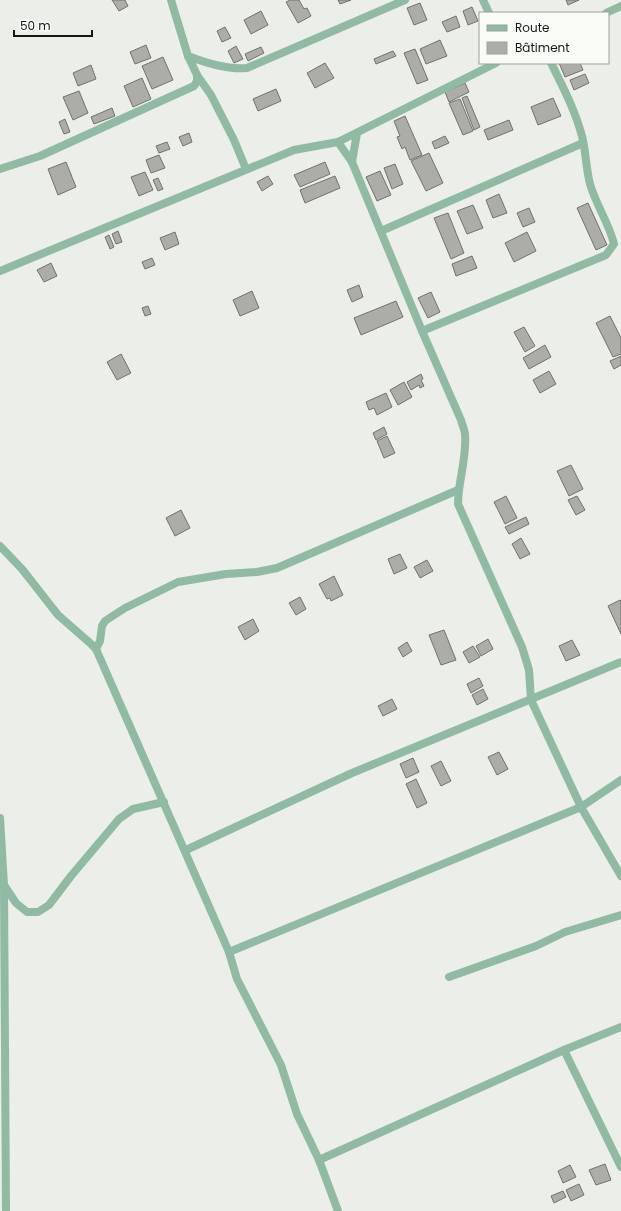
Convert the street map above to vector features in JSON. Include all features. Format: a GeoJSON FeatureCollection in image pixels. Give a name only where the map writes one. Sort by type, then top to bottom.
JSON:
{"type":"FeatureCollection","features":[{"type":"Feature","properties":{"kind":"street"},"geometry":{"type":"LineString","coordinates":[[171,0],[188,56],[197,75],[211,95],[234,140],[246,170]]}},
{"type":"Feature","properties":{"kind":"street"},"geometry":{"type":"LineString","coordinates":[[188,56],[200,61],[227,67],[238,69],[247,68],[405,0]]}},
{"type":"Feature","properties":{"kind":"street"},"geometry":{"type":"LineString","coordinates":[[483,0],[489,12]]}},
{"type":"Feature","properties":{"kind":"street"},"geometry":{"type":"LineString","coordinates":[[608,12],[621,6]]}},
{"type":"Feature","properties":{"kind":"street"},"geometry":{"type":"LineString","coordinates":[[0,271],[294,150],[338,142],[494,64]]}},
{"type":"Feature","properties":{"kind":"street"},"geometry":{"type":"LineString","coordinates":[[422,331],[606,255],[614,244],[611,231],[590,186],[583,143],[572,104],[552,64]]}},
{"type":"Feature","properties":{"kind":"street"},"geometry":{"type":"LineString","coordinates":[[0,170],[40,156],[194,86],[197,81],[197,75]]}},
{"type":"Feature","properties":{"kind":"street"},"geometry":{"type":"LineString","coordinates":[[352,162],[357,132]]}},
{"type":"Feature","properties":{"kind":"street"},"geometry":{"type":"LineString","coordinates":[[338,142],[352,162],[422,331],[461,420],[465,434],[462,474],[458,490],[458,504],[522,647],[529,670],[531,700],[582,807],[621,876]]}},
{"type":"Feature","properties":{"kind":"street"},"geometry":{"type":"LineString","coordinates":[[381,231],[583,143]]}},
{"type":"Feature","properties":{"kind":"street"},"geometry":{"type":"LineString","coordinates":[[96,649],[100,640],[102,626],[105,621],[125,608],[178,582],[226,574],[258,572],[277,568],[458,490]]}},
{"type":"Feature","properties":{"kind":"street"},"geometry":{"type":"LineString","coordinates":[[0,546],[22,569],[58,615],[90,642],[96,649],[230,952],[237,979],[281,1065],[296,1114],[319,1160],[338,1211]]}},
{"type":"Feature","properties":{"kind":"street"},"geometry":{"type":"LineString","coordinates":[[186,850],[352,773],[621,662]]}},
{"type":"Feature","properties":{"kind":"street"},"geometry":{"type":"LineString","coordinates":[[230,952],[582,807],[621,780]]}},
{"type":"Feature","properties":{"kind":"street"},"geometry":{"type":"LineString","coordinates":[[4,885],[16,903],[27,912],[38,912],[48,905],[119,820],[133,809],[164,802]]}},
{"type":"Feature","properties":{"kind":"street"},"geometry":{"type":"LineString","coordinates":[[0,818],[4,885],[8,1209]]}},
{"type":"Feature","properties":{"kind":"street"},"geometry":{"type":"LineString","coordinates":[[449,977],[536,946],[565,932],[621,916]]}},
{"type":"Feature","properties":{"kind":"street"},"geometry":{"type":"LineString","coordinates":[[319,1160],[564,1050],[621,1027]]}},
{"type":"Feature","properties":{"kind":"street"},"geometry":{"type":"LineString","coordinates":[[564,1050],[621,1167]]}},
{"type":"Feature","properties":{"kind":"street"},"geometry":{"type":"LineString","coordinates":[[0,1197],[8,1209]]}},
{"type":"Feature","properties":{"kind":"building"},"geometry":{"type":"Polygon","coordinates":[[[112,0],[125,0],[128,6],[119,11],[112,0]]]}},
{"type":"Feature","properties":{"kind":"building"},"geometry":{"type":"Polygon","coordinates":[[[290,0],[299,0],[304,9],[307,8],[311,16],[298,23],[286,2],[290,0]]]}},
{"type":"Feature","properties":{"kind":"building"},"geometry":{"type":"Polygon","coordinates":[[[338,0],[351,0],[340,4],[338,0]]]}},
{"type":"Feature","properties":{"kind":"building"},"geometry":{"type":"Polygon","coordinates":[[[566,0],[579,0],[568,5],[566,0]]]}},
{"type":"Feature","properties":{"kind":"building"},"geometry":{"type":"Polygon","coordinates":[[[420,3],[427,20],[414,25],[407,8],[420,3]]]}},
{"type":"Feature","properties":{"kind":"building"},"geometry":{"type":"Polygon","coordinates":[[[472,7],[478,21],[468,25],[463,11],[472,7]]]}},
{"type":"Feature","properties":{"kind":"building"},"geometry":{"type":"Polygon","coordinates":[[[261,11],[268,25],[251,34],[244,20],[261,11]]]}},
{"type":"Feature","properties":{"kind":"building"},"geometry":{"type":"Polygon","coordinates":[[[456,16],[460,27],[447,32],[442,22],[456,16]]]}},
{"type":"Feature","properties":{"kind":"building"},"geometry":{"type":"Polygon","coordinates":[[[225,27],[231,38],[222,42],[217,31],[225,27]]]}},
{"type":"Feature","properties":{"kind":"building"},"geometry":{"type":"Polygon","coordinates":[[[440,40],[447,56],[426,64],[420,49],[440,40]]]}},
{"type":"Feature","properties":{"kind":"building"},"geometry":{"type":"Polygon","coordinates":[[[146,45],[151,58],[135,64],[130,52],[146,45]]]}},
{"type":"Feature","properties":{"kind":"building"},"geometry":{"type":"Polygon","coordinates":[[[236,46],[243,59],[234,63],[228,51],[236,46]]]}},
{"type":"Feature","properties":{"kind":"building"},"geometry":{"type":"Polygon","coordinates":[[[261,47],[264,53],[248,61],[245,54],[261,47]]]}},
{"type":"Feature","properties":{"kind":"building"},"geometry":{"type":"Polygon","coordinates":[[[415,49],[428,80],[417,84],[404,53],[415,49]]]}},
{"type":"Feature","properties":{"kind":"building"},"geometry":{"type":"Polygon","coordinates":[[[393,51],[396,56],[376,64],[374,59],[393,51]]]}},
{"type":"Feature","properties":{"kind":"building"},"geometry":{"type":"Polygon","coordinates":[[[163,57],[173,80],[152,89],[142,66],[163,57]]]}},
{"type":"Feature","properties":{"kind":"building"},"geometry":{"type":"Polygon","coordinates":[[[325,63],[334,78],[315,88],[307,73],[325,63]]]}},
{"type":"Feature","properties":{"kind":"building"},"geometry":{"type":"Polygon","coordinates":[[[559,64],[580,64],[583,70],[565,77],[559,64]]]}},
{"type":"Feature","properties":{"kind":"building"},"geometry":{"type":"Polygon","coordinates":[[[91,65],[96,79],[78,86],[73,73],[91,65]]]}},
{"type":"Feature","properties":{"kind":"building"},"geometry":{"type":"Polygon","coordinates":[[[585,74],[589,83],[574,90],[570,80],[585,74]]]}},
{"type":"Feature","properties":{"kind":"building"},"geometry":{"type":"Polygon","coordinates":[[[142,78],[151,99],[133,107],[124,86],[142,78]]]}},
{"type":"Feature","properties":{"kind":"building"},"geometry":{"type":"Polygon","coordinates":[[[465,83],[469,92],[449,102],[445,92],[465,83]]]}},
{"type":"Feature","properties":{"kind":"building"},"geometry":{"type":"Polygon","coordinates":[[[276,89],[281,101],[258,111],[253,99],[276,89]]]}},
{"type":"Feature","properties":{"kind":"building"},"geometry":{"type":"Polygon","coordinates":[[[79,91],[88,113],[73,120],[63,97],[79,91]]]}},
{"type":"Feature","properties":{"kind":"building"},"geometry":{"type":"Polygon","coordinates":[[[467,96],[480,127],[474,130],[462,98],[467,96]]]}},
{"type":"Feature","properties":{"kind":"building"},"geometry":{"type":"Polygon","coordinates":[[[553,98],[561,116],[538,125],[531,107],[553,98]]]}},
{"type":"Feature","properties":{"kind":"building"},"geometry":{"type":"Polygon","coordinates":[[[460,99],[473,131],[463,135],[449,103],[460,99]]]}},
{"type":"Feature","properties":{"kind":"building"},"geometry":{"type":"Polygon","coordinates":[[[112,108],[115,116],[94,124],[91,117],[112,108]]]}},
{"type":"Feature","properties":{"kind":"building"},"geometry":{"type":"Polygon","coordinates":[[[405,116],[422,155],[410,160],[405,147],[402,149],[397,137],[400,136],[394,121],[405,116]]]}},
{"type":"Feature","properties":{"kind":"building"},"geometry":{"type":"Polygon","coordinates":[[[65,119],[70,132],[64,134],[59,122],[65,119]]]}},
{"type":"Feature","properties":{"kind":"building"},"geometry":{"type":"Polygon","coordinates":[[[509,120],[513,130],[488,140],[484,130],[509,120]]]}},
{"type":"Feature","properties":{"kind":"building"},"geometry":{"type":"Polygon","coordinates":[[[189,133],[192,142],[183,146],[179,137],[189,133]]]}},
{"type":"Feature","properties":{"kind":"building"},"geometry":{"type":"Polygon","coordinates":[[[445,136],[449,143],[435,149],[432,142],[445,136]]]}},
{"type":"Feature","properties":{"kind":"building"},"geometry":{"type":"Polygon","coordinates":[[[167,142],[170,149],[159,153],[156,146],[167,142]]]}},
{"type":"Feature","properties":{"kind":"building"},"geometry":{"type":"Polygon","coordinates":[[[429,153],[443,183],[426,191],[411,161],[429,153]]]}},
{"type":"Feature","properties":{"kind":"building"},"geometry":{"type":"Polygon","coordinates":[[[159,155],[165,168],[151,173],[146,160],[159,155]]]}},
{"type":"Feature","properties":{"kind":"building"},"geometry":{"type":"Polygon","coordinates":[[[66,162],[76,187],[58,195],[48,169],[66,162]]]}},
{"type":"Feature","properties":{"kind":"building"},"geometry":{"type":"Polygon","coordinates":[[[325,162],[330,174],[300,187],[294,175],[325,162]]]}},
{"type":"Feature","properties":{"kind":"building"},"geometry":{"type":"Polygon","coordinates":[[[395,164],[403,184],[392,189],[384,168],[395,164]]]}},
{"type":"Feature","properties":{"kind":"building"},"geometry":{"type":"Polygon","coordinates":[[[380,171],[391,195],[377,201],[366,177],[380,171]]]}},
{"type":"Feature","properties":{"kind":"building"},"geometry":{"type":"Polygon","coordinates":[[[145,172],[153,190],[139,196],[131,177],[145,172]]]}},
{"type":"Feature","properties":{"kind":"building"},"geometry":{"type":"Polygon","coordinates":[[[268,176],[273,184],[262,191],[257,182],[268,176]]]}},
{"type":"Feature","properties":{"kind":"building"},"geometry":{"type":"Polygon","coordinates":[[[335,176],[340,188],[305,203],[300,190],[335,176]]]}},
{"type":"Feature","properties":{"kind":"building"},"geometry":{"type":"Polygon","coordinates":[[[158,178],[163,189],[158,191],[153,180],[158,178]]]}},
{"type":"Feature","properties":{"kind":"building"},"geometry":{"type":"Polygon","coordinates":[[[499,194],[507,213],[493,218],[486,200],[499,194]]]}},
{"type":"Feature","properties":{"kind":"building"},"geometry":{"type":"Polygon","coordinates":[[[588,203],[607,245],[596,250],[577,208],[588,203]]]}},
{"type":"Feature","properties":{"kind":"building"},"geometry":{"type":"Polygon","coordinates":[[[473,205],[483,228],[467,234],[457,211],[473,205]]]}},
{"type":"Feature","properties":{"kind":"building"},"geometry":{"type":"Polygon","coordinates":[[[529,208],[535,222],[523,227],[517,213],[529,208]]]}},
{"type":"Feature","properties":{"kind":"building"},"geometry":{"type":"Polygon","coordinates":[[[448,213],[464,253],[451,259],[434,218],[448,213]]]}},
{"type":"Feature","properties":{"kind":"building"},"geometry":{"type":"Polygon","coordinates":[[[118,231],[122,242],[116,244],[112,234],[118,231]]]}},
{"type":"Feature","properties":{"kind":"building"},"geometry":{"type":"Polygon","coordinates":[[[175,232],[179,244],[165,250],[160,238],[175,232]]]}},
{"type":"Feature","properties":{"kind":"building"},"geometry":{"type":"Polygon","coordinates":[[[527,232],[536,251],[514,262],[505,243],[527,232]]]}},
{"type":"Feature","properties":{"kind":"building"},"geometry":{"type":"Polygon","coordinates":[[[109,235],[114,247],[110,249],[105,237],[109,235]]]}},
{"type":"Feature","properties":{"kind":"building"},"geometry":{"type":"Polygon","coordinates":[[[472,256],[477,268],[456,276],[452,264],[472,256]]]}},
{"type":"Feature","properties":{"kind":"building"},"geometry":{"type":"Polygon","coordinates":[[[152,258],[155,265],[145,269],[142,262],[152,258]]]}},
{"type":"Feature","properties":{"kind":"building"},"geometry":{"type":"Polygon","coordinates":[[[51,263],[57,276],[44,282],[37,270],[51,263]]]}},
{"type":"Feature","properties":{"kind":"building"},"geometry":{"type":"Polygon","coordinates":[[[359,285],[363,297],[352,302],[347,290],[359,285]]]}},
{"type":"Feature","properties":{"kind":"building"},"geometry":{"type":"Polygon","coordinates":[[[252,291],[259,308],[240,316],[233,300],[252,291]]]}},
{"type":"Feature","properties":{"kind":"building"},"geometry":{"type":"Polygon","coordinates":[[[431,292],[440,312],[428,318],[418,298],[431,292]]]}},
{"type":"Feature","properties":{"kind":"building"},"geometry":{"type":"Polygon","coordinates":[[[396,301],[403,317],[361,335],[354,318],[396,301]]]}},
{"type":"Feature","properties":{"kind":"building"},"geometry":{"type":"Polygon","coordinates":[[[148,306],[151,314],[145,316],[142,308],[148,306]]]}},
{"type":"Feature","properties":{"kind":"building"},"geometry":{"type":"Polygon","coordinates":[[[610,316],[621,338],[621,354],[613,357],[596,323],[610,316]]]}},
{"type":"Feature","properties":{"kind":"building"},"geometry":{"type":"Polygon","coordinates":[[[524,327],[535,346],[525,352],[514,332],[524,327]]]}},
{"type":"Feature","properties":{"kind":"building"},"geometry":{"type":"Polygon","coordinates":[[[545,345],[551,357],[529,369],[523,358],[545,345]]]}},
{"type":"Feature","properties":{"kind":"building"},"geometry":{"type":"Polygon","coordinates":[[[121,354],[131,373],[117,380],[107,362],[121,354]]]}},
{"type":"Feature","properties":{"kind":"building"},"geometry":{"type":"Polygon","coordinates":[[[621,356],[621,365],[614,369],[610,361],[621,356]]]}},
{"type":"Feature","properties":{"kind":"building"},"geometry":{"type":"Polygon","coordinates":[[[549,371],[556,384],[540,393],[533,380],[549,371]]]}},
{"type":"Feature","properties":{"kind":"building"},"geometry":{"type":"Polygon","coordinates":[[[421,374],[423,379],[421,380],[424,386],[420,388],[419,385],[411,390],[407,382],[421,374]]]}},
{"type":"Feature","properties":{"kind":"building"},"geometry":{"type":"Polygon","coordinates":[[[404,382],[412,397],[398,405],[390,390],[404,382]]]}},
{"type":"Feature","properties":{"kind":"building"},"geometry":{"type":"Polygon","coordinates":[[[386,393],[392,407],[377,415],[374,408],[369,410],[366,402],[386,393]]]}},
{"type":"Feature","properties":{"kind":"building"},"geometry":{"type":"Polygon","coordinates":[[[384,427],[387,434],[376,440],[373,433],[384,427]]]}},
{"type":"Feature","properties":{"kind":"building"},"geometry":{"type":"Polygon","coordinates":[[[387,436],[395,453],[384,458],[377,441],[387,436]]]}},
{"type":"Feature","properties":{"kind":"building"},"geometry":{"type":"Polygon","coordinates":[[[571,465],[583,489],[569,496],[557,471],[571,465]]]}},
{"type":"Feature","properties":{"kind":"building"},"geometry":{"type":"Polygon","coordinates":[[[506,496],[517,518],[505,524],[494,502],[506,496]]]}},
{"type":"Feature","properties":{"kind":"building"},"geometry":{"type":"Polygon","coordinates":[[[577,496],[585,510],[576,515],[568,500],[577,496]]]}},
{"type":"Feature","properties":{"kind":"building"},"geometry":{"type":"Polygon","coordinates":[[[181,510],[190,528],[175,536],[166,518],[181,510]]]}},
{"type":"Feature","properties":{"kind":"building"},"geometry":{"type":"Polygon","coordinates":[[[526,517],[529,524],[509,534],[505,527],[526,517]]]}},
{"type":"Feature","properties":{"kind":"building"},"geometry":{"type":"Polygon","coordinates":[[[521,538],[530,554],[520,559],[512,544],[521,538]]]}},
{"type":"Feature","properties":{"kind":"building"},"geometry":{"type":"Polygon","coordinates":[[[400,554],[407,568],[394,574],[388,559],[400,554]]]}},
{"type":"Feature","properties":{"kind":"building"},"geometry":{"type":"Polygon","coordinates":[[[427,560],[433,571],[420,578],[414,567],[427,560]]]}},
{"type":"Feature","properties":{"kind":"building"},"geometry":{"type":"Polygon","coordinates":[[[334,576],[343,595],[331,601],[330,598],[327,599],[319,584],[334,576]]]}},
{"type":"Feature","properties":{"kind":"building"},"geometry":{"type":"Polygon","coordinates":[[[300,597],[306,609],[296,615],[289,603],[300,597]]]}},
{"type":"Feature","properties":{"kind":"building"},"geometry":{"type":"Polygon","coordinates":[[[620,600],[621,602],[621,634],[608,606],[620,600]]]}},
{"type":"Feature","properties":{"kind":"building"},"geometry":{"type":"Polygon","coordinates":[[[253,619],[259,631],[245,640],[238,627],[253,619]]]}},
{"type":"Feature","properties":{"kind":"building"},"geometry":{"type":"Polygon","coordinates":[[[444,630],[456,660],[441,665],[429,635],[444,630]]]}},
{"type":"Feature","properties":{"kind":"building"},"geometry":{"type":"Polygon","coordinates":[[[488,639],[493,649],[481,656],[476,646],[488,639]]]}},
{"type":"Feature","properties":{"kind":"building"},"geometry":{"type":"Polygon","coordinates":[[[572,640],[580,655],[566,661],[559,646],[572,640]]]}},
{"type":"Feature","properties":{"kind":"building"},"geometry":{"type":"Polygon","coordinates":[[[407,642],[412,651],[403,657],[398,648],[407,642]]]}},
{"type":"Feature","properties":{"kind":"building"},"geometry":{"type":"Polygon","coordinates":[[[473,646],[480,657],[469,663],[463,652],[473,646]]]}},
{"type":"Feature","properties":{"kind":"building"},"geometry":{"type":"Polygon","coordinates":[[[479,678],[483,686],[471,693],[467,684],[479,678]]]}},
{"type":"Feature","properties":{"kind":"building"},"geometry":{"type":"Polygon","coordinates":[[[483,689],[488,699],[477,705],[472,695],[483,689]]]}},
{"type":"Feature","properties":{"kind":"building"},"geometry":{"type":"Polygon","coordinates":[[[392,699],[397,709],[383,716],[378,706],[392,699]]]}},
{"type":"Feature","properties":{"kind":"building"},"geometry":{"type":"Polygon","coordinates":[[[499,752],[508,769],[497,775],[488,757],[499,752]]]}},
{"type":"Feature","properties":{"kind":"building"},"geometry":{"type":"Polygon","coordinates":[[[413,758],[419,772],[406,778],[400,764],[413,758]]]}},
{"type":"Feature","properties":{"kind":"building"},"geometry":{"type":"Polygon","coordinates":[[[441,761],[451,781],[441,786],[431,766],[441,761]]]}},
{"type":"Feature","properties":{"kind":"building"},"geometry":{"type":"Polygon","coordinates":[[[416,779],[427,803],[417,808],[406,784],[416,779]]]}},
{"type":"Feature","properties":{"kind":"building"},"geometry":{"type":"Polygon","coordinates":[[[605,1164],[611,1180],[596,1185],[589,1170],[605,1164]]]}},
{"type":"Feature","properties":{"kind":"building"},"geometry":{"type":"Polygon","coordinates":[[[570,1165],[576,1177],[563,1183],[558,1171],[570,1165]]]}},
{"type":"Feature","properties":{"kind":"building"},"geometry":{"type":"Polygon","coordinates":[[[579,1184],[584,1195],[571,1201],[566,1190],[579,1184]]]}},
{"type":"Feature","properties":{"kind":"building"},"geometry":{"type":"Polygon","coordinates":[[[563,1191],[566,1197],[554,1203],[551,1196],[563,1191]]]}}]}
